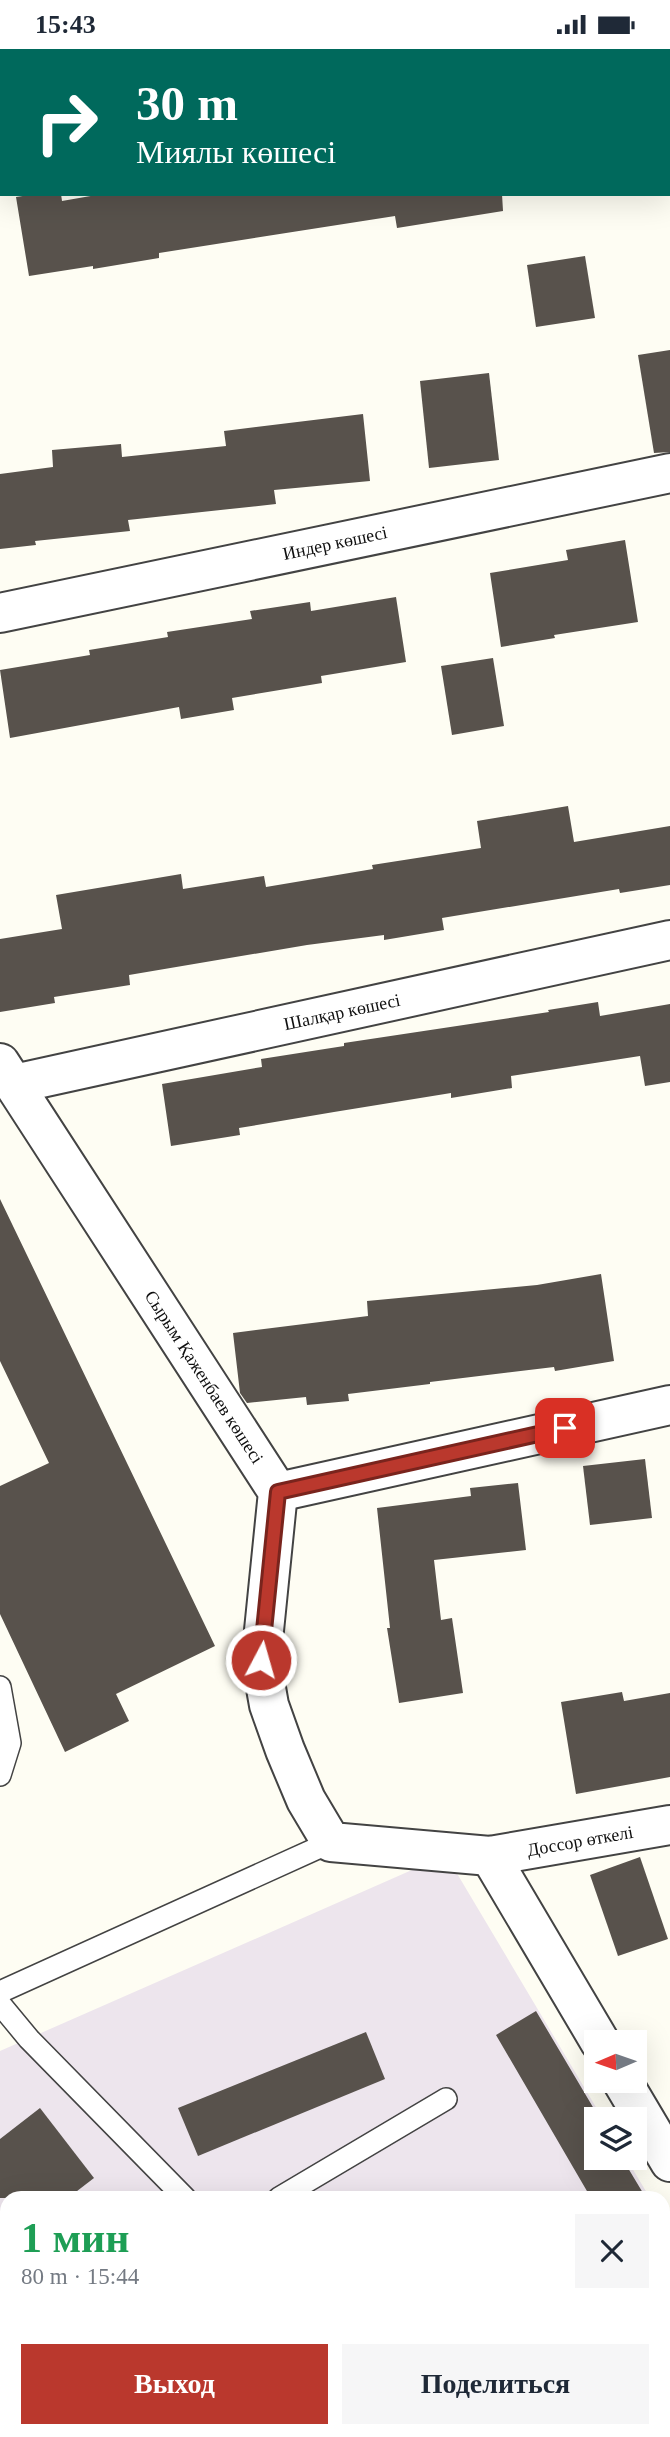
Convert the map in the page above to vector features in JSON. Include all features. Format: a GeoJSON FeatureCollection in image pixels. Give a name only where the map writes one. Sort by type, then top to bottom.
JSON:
{"type":"FeatureCollection","features":[{"type":"Feature","properties":{"kind":"street","name":"Индер көшесі"},"geometry":{"type":"LineString","coordinates":[[0,613],[670,473]]}},
{"type":"Feature","properties":{"kind":"street","name":"Шалқар көшесі"},"geometry":{"type":"LineString","coordinates":[[7,1074],[670,940]]}},
{"type":"Feature","properties":{"kind":"street","name":"Сырым Қаженбаев көшесі"},"geometry":{"type":"LineString","coordinates":[[7,1074],[278,1492]]}},
{"type":"Feature","properties":{"kind":"street"},"geometry":{"type":"LineString","coordinates":[[593,2030],[490,1856],[331,1842],[306,1801],[269,1705],[261,1660],[278,1492],[670,1405]]}},
{"type":"Feature","properties":{"kind":"street","name":"Доссор өткелі"},"geometry":{"type":"LineString","coordinates":[[490,1856],[670,1825]]}},
{"type":"Feature","properties":{"kind":"street"},"geometry":{"type":"LineString","coordinates":[[629,2093],[670,2162]]}},
{"type":"Feature","properties":{"kind":"lane"},"geometry":{"type":"LineString","coordinates":[[0,1687],[10,1743],[0,1775]]}},
{"type":"Feature","properties":{"kind":"lane"},"geometry":{"type":"LineString","coordinates":[[0,1992],[331,1842]]}},
{"type":"Feature","properties":{"kind":"lane"},"geometry":{"type":"LineString","coordinates":[[0,2004],[29,2039],[179,2191]]}},
{"type":"Feature","properties":{"kind":"lane"},"geometry":{"type":"LineString","coordinates":[[291,2191],[446,2099]]}},
{"type":"Feature","properties":{"kind":"shaded area"},"geometry":{"type":"Polygon","coordinates":[[[446,1855],[584,2087],[584,2093],[588,2093],[596,2107],[584,2107],[584,2170],[633,2170],[646,2191],[0,2191],[0,2051],[446,1855]]]}},
{"type":"Feature","properties":{"kind":"building"},"geometry":{"type":"Polygon","coordinates":[[[61,196],[62,201],[91,196],[502,196],[503,211],[397,228],[395,216],[159,253],[159,258],[93,269],[93,266],[29,276],[16,197],[61,196]]]}},
{"type":"Feature","properties":{"kind":"building"},"geometry":{"type":"Polygon","coordinates":[[[585,256],[595,318],[536,327],[527,265],[585,256]]]}},
{"type":"Feature","properties":{"kind":"building"},"geometry":{"type":"Polygon","coordinates":[[[670,350],[670,452],[654,453],[638,355],[670,350]]]}},
{"type":"Feature","properties":{"kind":"building"},"geometry":{"type":"Polygon","coordinates":[[[489,373],[499,460],[429,468],[420,381],[489,373]]]}},
{"type":"Feature","properties":{"kind":"building"},"geometry":{"type":"Polygon","coordinates":[[[363,414],[370,481],[274,490],[276,504],[128,520],[130,531],[35,541],[36,545],[0,549],[0,474],[53,467],[52,450],[121,444],[122,457],[226,446],[224,431],[363,414]]]}},
{"type":"Feature","properties":{"kind":"building"},"geometry":{"type":"Polygon","coordinates":[[[625,540],[638,622],[554,635],[555,638],[501,647],[490,573],[568,560],[566,550],[625,540]]]}},
{"type":"Feature","properties":{"kind":"building"},"geometry":{"type":"Polygon","coordinates":[[[396,597],[406,662],[321,676],[322,683],[232,698],[234,710],[181,719],[179,707],[10,738],[0,670],[90,655],[89,650],[168,637],[167,632],[252,619],[250,611],[310,602],[311,611],[396,597]]]}},
{"type":"Feature","properties":{"kind":"building"},"geometry":{"type":"Polygon","coordinates":[[[493,658],[504,726],[452,735],[441,666],[493,658]]]}},
{"type":"Feature","properties":{"kind":"building"},"geometry":{"type":"Polygon","coordinates":[[[568,806],[574,842],[670,826],[670,885],[620,893],[619,889],[442,918],[444,930],[384,940],[384,935],[307,945],[129,975],[130,985],[54,997],[55,1003],[0,1012],[0,939],[62,929],[56,895],[181,874],[183,889],[264,876],[266,887],[373,869],[372,865],[481,848],[477,821],[568,806]]]}},
{"type":"Feature","properties":{"kind":"building"},"geometry":{"type":"Polygon","coordinates":[[[598,1002],[600,1016],[670,1004],[670,1082],[645,1086],[640,1056],[511,1076],[512,1088],[451,1098],[451,1093],[239,1128],[240,1135],[171,1146],[162,1084],[262,1067],[261,1059],[344,1046],[344,1043],[598,1002]]]}},
{"type":"Feature","properties":{"kind":"building"},"geometry":{"type":"Polygon","coordinates":[[[0,1199],[215,1646],[116,1694],[129,1721],[65,1752],[0,1614],[0,1486],[49,1463],[0,1361],[0,1199]]]}},
{"type":"Feature","properties":{"kind":"building"},"geometry":{"type":"Polygon","coordinates":[[[601,1274],[614,1361],[555,1371],[554,1367],[430,1382],[348,1394],[349,1401],[307,1405],[306,1397],[247,1403],[240,1393],[233,1333],[368,1316],[367,1301],[537,1285],[601,1274]]]}},
{"type":"Feature","properties":{"kind":"building"},"geometry":{"type":"Polygon","coordinates":[[[645,1459],[652,1518],[590,1525],[583,1466],[645,1459]]]}},
{"type":"Feature","properties":{"kind":"building"},"geometry":{"type":"Polygon","coordinates":[[[518,1483],[526,1550],[434,1560],[441,1620],[452,1618],[463,1693],[399,1703],[387,1628],[390,1628],[377,1508],[471,1496],[470,1488],[518,1483]]]}},
{"type":"Feature","properties":{"kind":"building"},"geometry":{"type":"Polygon","coordinates":[[[622,1692],[624,1701],[670,1693],[670,1777],[576,1794],[561,1702],[622,1692]]]}},
{"type":"Feature","properties":{"kind":"building"},"geometry":{"type":"Polygon","coordinates":[[[640,1857],[668,1939],[618,1956],[590,1875],[640,1857]]]}},
{"type":"Feature","properties":{"kind":"building"},"geometry":{"type":"Polygon","coordinates":[[[536,2011],[593,2107],[584,2107],[584,2170],[629,2170],[642,2191],[587,2191],[496,2035],[536,2011]]]}},
{"type":"Feature","properties":{"kind":"building"},"geometry":{"type":"Polygon","coordinates":[[[366,2032],[385,2079],[198,2156],[178,2108],[366,2032]]]}},
{"type":"Feature","properties":{"kind":"building"},"geometry":{"type":"Polygon","coordinates":[[[40,2108],[94,2178],[77,2191],[0,2191],[0,2139],[40,2108]]]}},
{"type":"Feature","properties":{"kind":"route"},"geometry":{"type":"LineString","coordinates":[[261,1660],[278,1492],[565,1428]]}}]}
